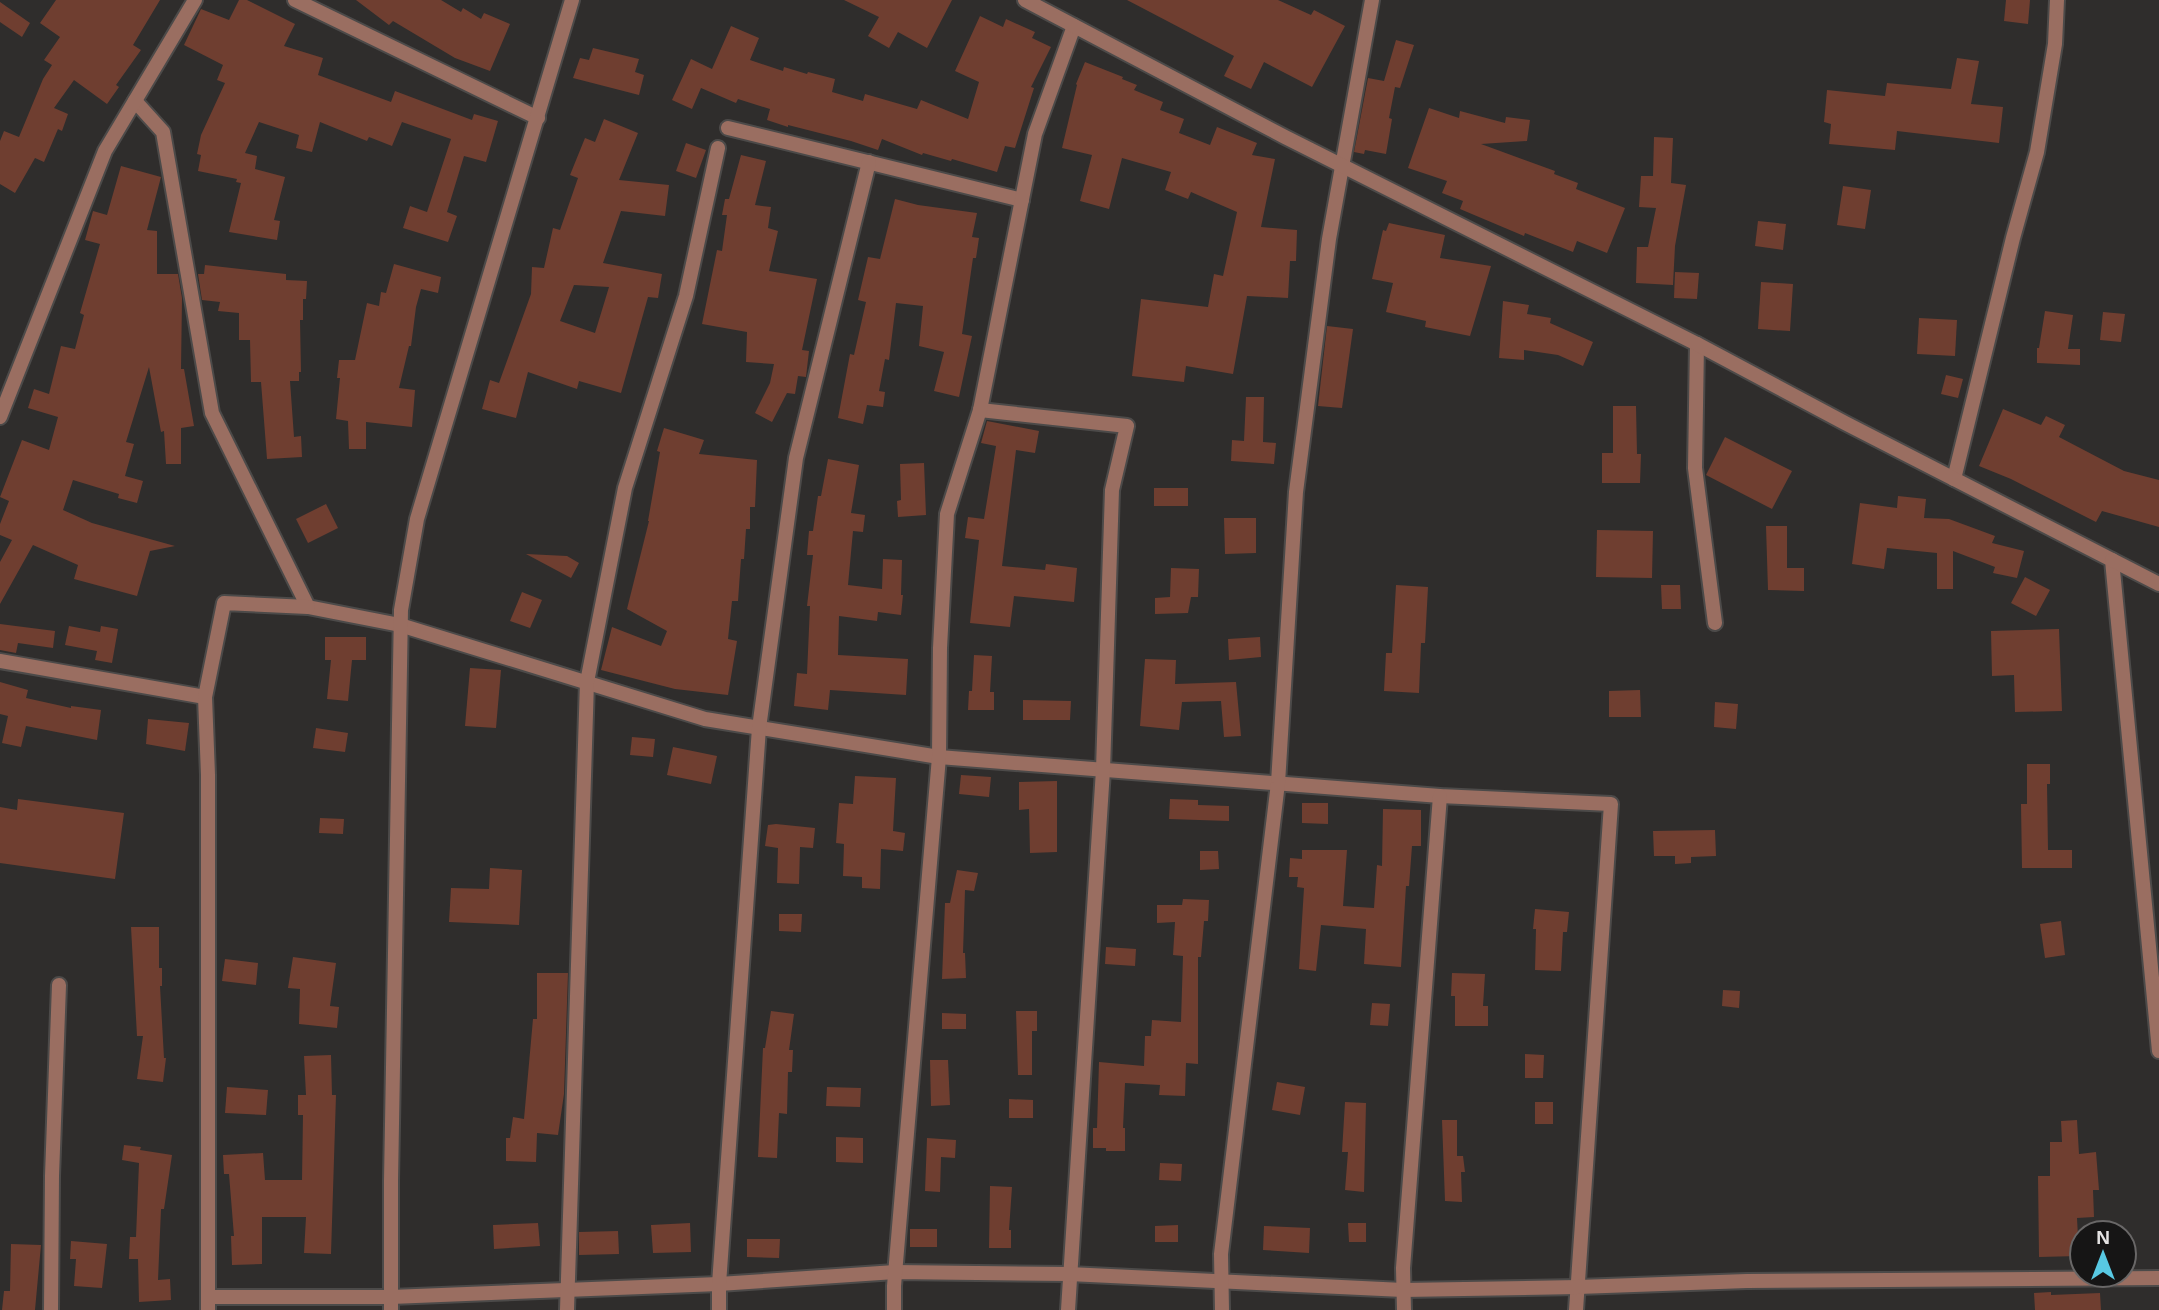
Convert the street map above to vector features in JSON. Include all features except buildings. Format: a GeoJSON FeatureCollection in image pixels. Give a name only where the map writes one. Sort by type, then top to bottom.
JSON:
{"type":"FeatureCollection","features":[{"type":"Feature","properties":{"kind":"street"},"geometry":{"type":"LineString","coordinates":[[0,417],[105,151],[195,0]]}},
{"type":"Feature","properties":{"kind":"street"},"geometry":{"type":"LineString","coordinates":[[295,0],[538,118]]}},
{"type":"Feature","properties":{"kind":"street"},"geometry":{"type":"LineString","coordinates":[[391,1303],[400,625],[417,519],[572,0]]}},
{"type":"Feature","properties":{"kind":"street"},"geometry":{"type":"LineString","coordinates":[[1025,0],[1341,166],[1697,344],[2159,584]]}},
{"type":"Feature","properties":{"kind":"street"},"geometry":{"type":"LineString","coordinates":[[1222,1310],[1221,1254],[1278,783],[1296,492],[1341,166],[1372,0]]}},
{"type":"Feature","properties":{"kind":"street"},"geometry":{"type":"LineString","coordinates":[[1954,479],[2013,238],[2037,152],[2055,44],[2057,0]]}},
{"type":"Feature","properties":{"kind":"street"},"geometry":{"type":"LineString","coordinates":[[894,1310],[939,757],[940,648],[947,514],[980,410],[1035,134],[1074,26]]}},
{"type":"Feature","properties":{"kind":"street"},"geometry":{"type":"LineString","coordinates":[[135,101],[163,132],[212,413],[308,607]]}},
{"type":"Feature","properties":{"kind":"street"},"geometry":{"type":"LineString","coordinates":[[727,128],[1022,200]]}},
{"type":"Feature","properties":{"kind":"street"},"geometry":{"type":"LineString","coordinates":[[567,1310],[587,682],[625,488],[686,296],[718,148]]}},
{"type":"Feature","properties":{"kind":"street"},"geometry":{"type":"LineString","coordinates":[[719,1310],[759,728],[796,458],[869,162]]}},
{"type":"Feature","properties":{"kind":"street"},"geometry":{"type":"LineString","coordinates":[[1697,344],[1695,468],[1715,623]]}},
{"type":"Feature","properties":{"kind":"street"},"geometry":{"type":"LineString","coordinates":[[980,410],[1128,426],[1112,490],[1103,770],[1068,1310]]}},
{"type":"Feature","properties":{"kind":"street"},"geometry":{"type":"LineString","coordinates":[[2112,560],[2159,1051]]}},
{"type":"Feature","properties":{"kind":"street"},"geometry":{"type":"LineString","coordinates":[[1576,1310],[1578,1287],[1611,804],[1440,796],[939,757],[705,719],[400,625],[308,607],[224,603],[205,697],[208,775],[208,1304],[391,1303],[567,1289],[719,1284],[895,1272],[1069,1274],[1403,1290],[1578,1287],[1747,1281],[2159,1278]]}},
{"type":"Feature","properties":{"kind":"street"},"geometry":{"type":"LineString","coordinates":[[0,662],[205,697]]}},
{"type":"Feature","properties":{"kind":"street"},"geometry":{"type":"LineString","coordinates":[[1404,1310],[1404,1254],[1440,796]]}},
{"type":"Feature","properties":{"kind":"street"},"geometry":{"type":"LineString","coordinates":[[51,1310],[52,1177],[59,985]]}}]}
